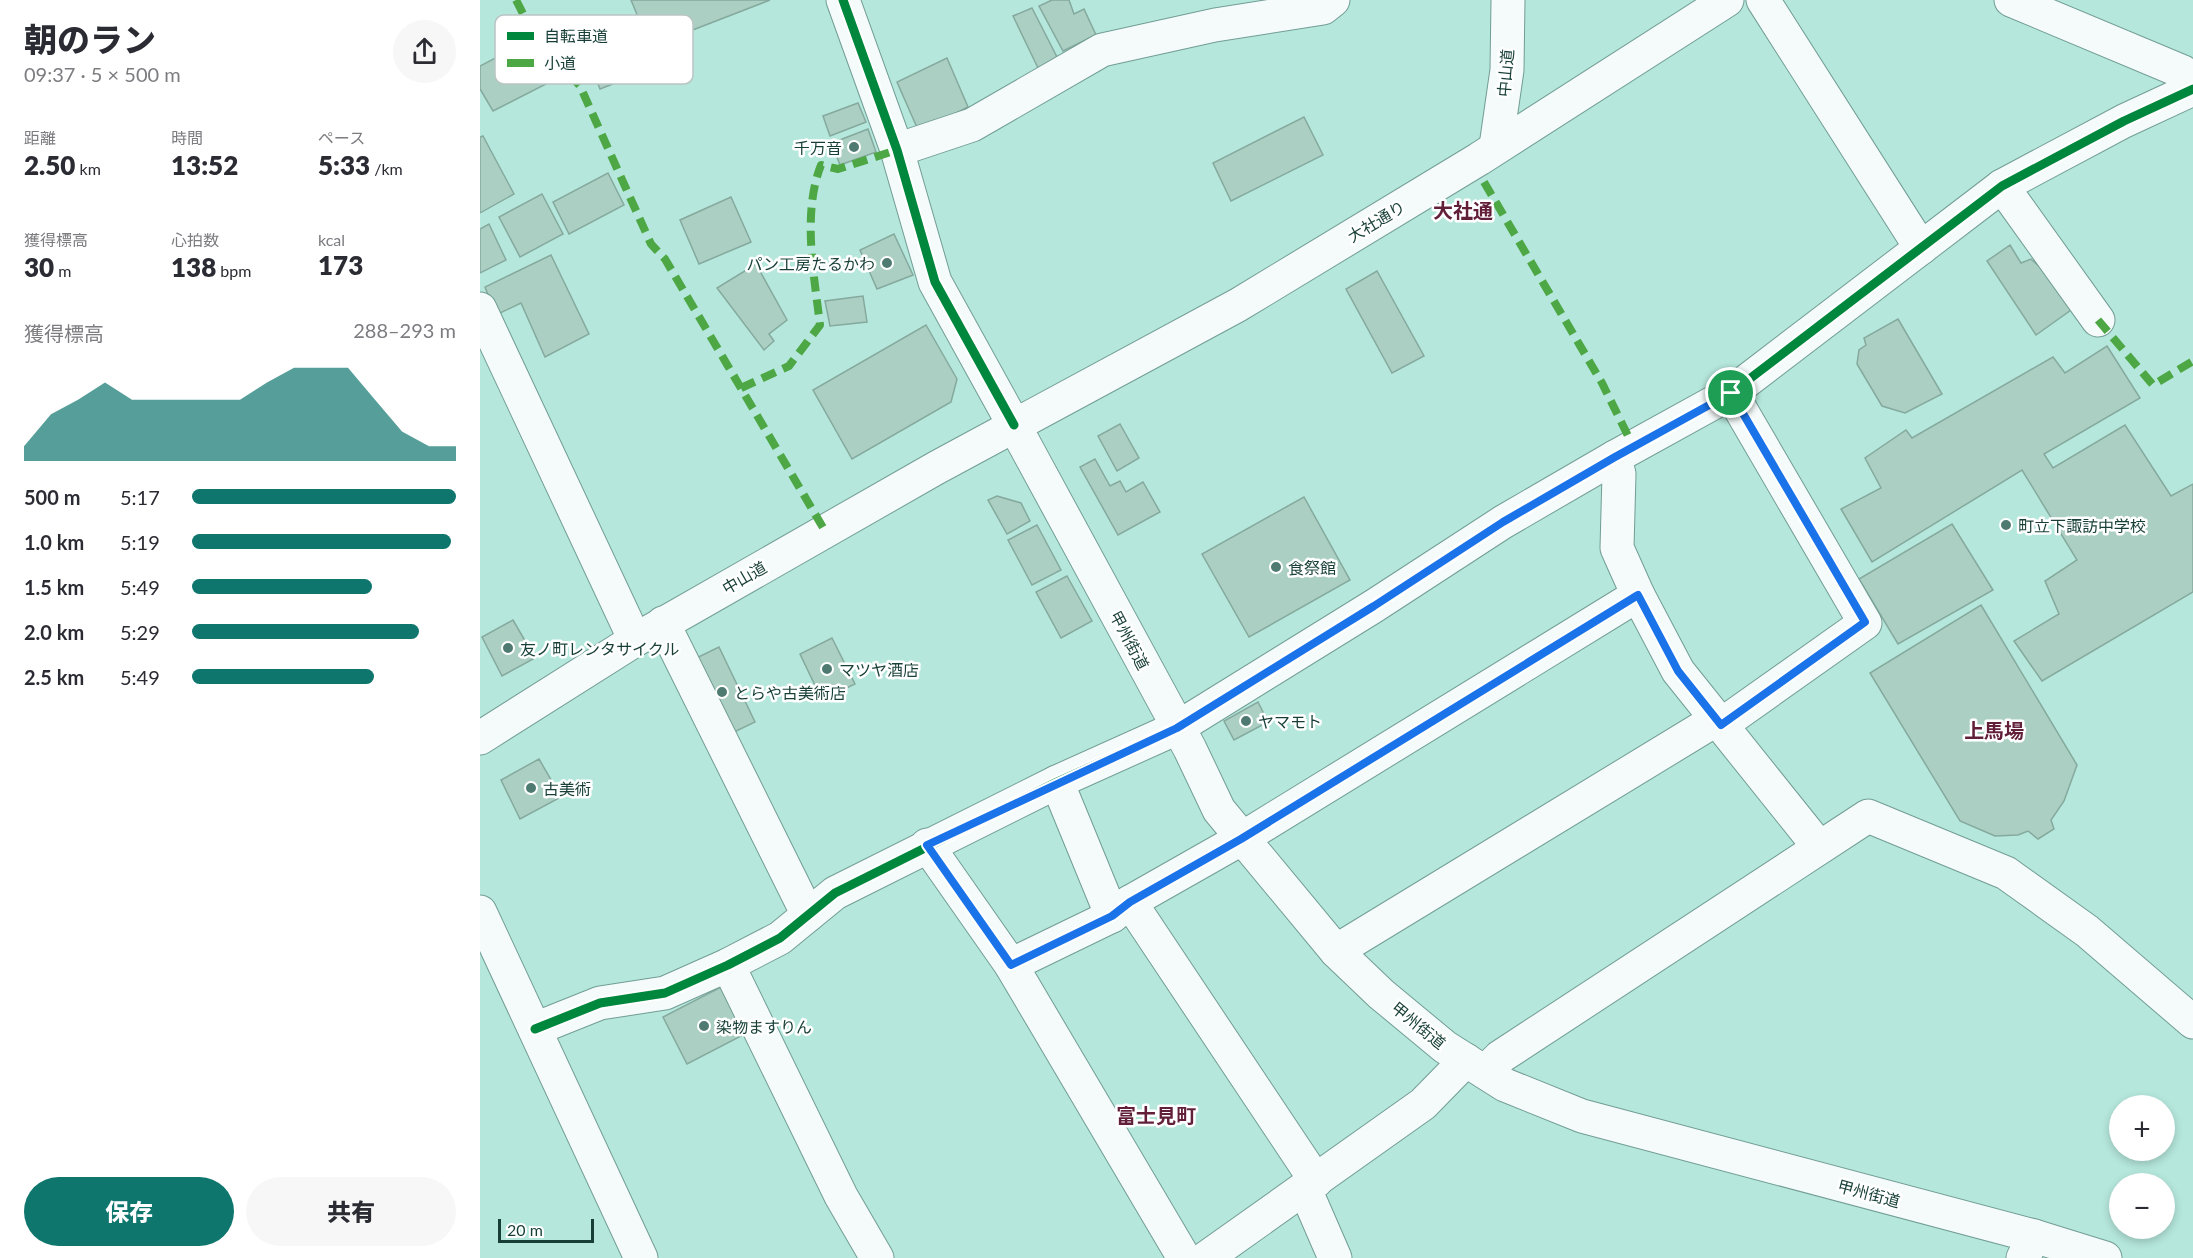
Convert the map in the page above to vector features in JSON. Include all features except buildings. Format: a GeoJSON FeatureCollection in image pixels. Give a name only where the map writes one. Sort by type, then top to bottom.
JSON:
{"type":"FeatureCollection","features":[{"type":"Feature","properties":{"kind":"main road","name":"甲州街道"},"geometry":{"type":"LineString","coordinates":[[843,0],[897,150],[935,282],[1177,728],[1219,810],[1336,951],[1381,994],[1475,1066],[1505,1086],[1582,1116],[2029,1247],[2105,1258]]}},
{"type":"Feature","properties":{"kind":"main road"},"geometry":{"type":"LineString","coordinates":[[897,150],[972,126],[1102,50],[1215,25],[1323,8],[1333,0]]}},
{"type":"Feature","properties":{"kind":"main road","name":"中山道"},"geometry":{"type":"LineString","coordinates":[[1496,146],[1507,70],[1508,0]]}},
{"type":"Feature","properties":{"kind":"main road","name":"大社通り"},"geometry":{"type":"LineString","coordinates":[[1014,425],[1238,305],[1479,159],[1727,0]]}},
{"type":"Feature","properties":{"kind":"main road"},"geometry":{"type":"LineString","coordinates":[[1763,0],[1920,248]]}},
{"type":"Feature","properties":{"kind":"main road"},"geometry":{"type":"LineString","coordinates":[[2011,0],[2183,72],[2193,80]]}},
{"type":"Feature","properties":{"kind":"main road"},"geometry":{"type":"LineString","coordinates":[[535,1029],[600,1003],[665,993],[728,965],[780,938],[836,892],[1057,782],[1177,728],[1374,606],[1485,533],[1731,393],[2002,186],[2124,121],[2193,89]]}},
{"type":"Feature","properties":{"kind":"main road"},"geometry":{"type":"LineString","coordinates":[[2002,186],[2098,320]]}},
{"type":"Feature","properties":{"kind":"main road"},"geometry":{"type":"LineString","coordinates":[[480,309],[635,639]]}},
{"type":"Feature","properties":{"kind":"main road"},"geometry":{"type":"LineString","coordinates":[[1336,951],[1719,722],[1865,622],[1731,393]]}},
{"type":"Feature","properties":{"kind":"main road","name":"中山道"},"geometry":{"type":"LineString","coordinates":[[480,738],[635,639],[1014,425]]}},
{"type":"Feature","properties":{"kind":"main road"},"geometry":{"type":"LineString","coordinates":[[1615,457],[1619,474],[1617,548],[1638,595],[1678,671],[1819,847]]}},
{"type":"Feature","properties":{"kind":"main road"},"geometry":{"type":"LineString","coordinates":[[1011,965],[1121,909],[1241,839],[1638,595]]}},
{"type":"Feature","properties":{"kind":"main road"},"geometry":{"type":"LineString","coordinates":[[663,623],[808,915]]}},
{"type":"Feature","properties":{"kind":"main road"},"geometry":{"type":"LineString","coordinates":[[1057,782],[1121,909],[1310,1185],[1335,1258]]}},
{"type":"Feature","properties":{"kind":"main road"},"geometry":{"type":"LineString","coordinates":[[1206,1258],[1475,1066],[1500,1057],[1868,816],[2006,873],[2087,931],[2193,1022]]}},
{"type":"Feature","properties":{"kind":"main road"},"geometry":{"type":"LineString","coordinates":[[927,845],[1011,965],[1184,1258]]}},
{"type":"Feature","properties":{"kind":"main road"},"geometry":{"type":"LineString","coordinates":[[480,912],[640,1258]]}},
{"type":"Feature","properties":{"kind":"main road"},"geometry":{"type":"LineString","coordinates":[[728,965],[841,1196],[877,1258]]}},
{"type":"Feature","properties":{"kind":"marked path"},"geometry":{"type":"LineString","coordinates":[[516,0],[524,15]]}},
{"type":"Feature","properties":{"kind":"marked path"},"geometry":{"type":"LineString","coordinates":[[578,84],[651,244],[665,259],[825,531]]}},
{"type":"Feature","properties":{"kind":"marked path"},"geometry":{"type":"LineString","coordinates":[[741,388],[789,366],[820,325],[811,244],[811,223],[815,184],[821,165],[838,169],[897,150]]}},
{"type":"Feature","properties":{"kind":"marked path"},"geometry":{"type":"LineString","coordinates":[[1484,182],[1602,383],[1633,446]]}},
{"type":"Feature","properties":{"kind":"marked path"},"geometry":{"type":"LineString","coordinates":[[2098,320],[2153,385],[2193,361]]}},
{"type":"Feature","properties":{"kind":"cycle path"},"geometry":{"type":"LineString","coordinates":[[843,0],[897,150],[935,282],[1014,425]]}},
{"type":"Feature","properties":{"kind":"cycle path"},"geometry":{"type":"LineString","coordinates":[[535,1029],[600,1003],[665,993],[728,965],[780,938],[835,893],[1057,782],[1177,728],[1374,606],[1503,522],[1731,393],[2002,186],[2124,121],[2193,89]]}},
{"type":"Feature","properties":{"kind":"place","name":"千万音"},"geometry":{"type":"Point","coordinates":[854,147]}},
{"type":"Feature","properties":{"kind":"place","name":"パン工房たるかわ"},"geometry":{"type":"Point","coordinates":[887,263]}},
{"type":"Feature","properties":{"kind":"place","name":"町立下諏訪中学校"},"geometry":{"type":"Point","coordinates":[2006,525]}},
{"type":"Feature","properties":{"kind":"place","name":"食祭館"},"geometry":{"type":"Point","coordinates":[1276,567]}},
{"type":"Feature","properties":{"kind":"place","name":"友ノ町レンタサイクル"},"geometry":{"type":"Point","coordinates":[508,648]}},
{"type":"Feature","properties":{"kind":"place","name":"マツヤ酒店"},"geometry":{"type":"Point","coordinates":[827,669]}},
{"type":"Feature","properties":{"kind":"place","name":"とらや古美術店"},"geometry":{"type":"Point","coordinates":[722,692]}},
{"type":"Feature","properties":{"kind":"place","name":"ヤマモト"},"geometry":{"type":"Point","coordinates":[1246,721]}},
{"type":"Feature","properties":{"kind":"place","name":"古美術"},"geometry":{"type":"Point","coordinates":[531,788]}},
{"type":"Feature","properties":{"kind":"place","name":"染物ますりん"},"geometry":{"type":"Point","coordinates":[704,1026]}},
{"type":"Feature","properties":{"kind":"district","name":"大社通"},"geometry":{"type":"Point","coordinates":[1463,210]}},
{"type":"Feature","properties":{"kind":"district","name":"上馬場"},"geometry":{"type":"Point","coordinates":[1994,730]}},
{"type":"Feature","properties":{"kind":"district","name":"富士見町"},"geometry":{"type":"Point","coordinates":[1156,1115]}},
{"type":"Feature","properties":{"kind":"route"},"geometry":{"type":"LineString","coordinates":[[1731,393],[1865,622],[1721,725],[1678,671],[1638,595],[1241,839],[1130,902],[1112,916],[1011,965],[967,899],[927,845],[1057,782],[1177,728],[1374,606],[1449,555],[1503,522],[1731,393]]}}]}
